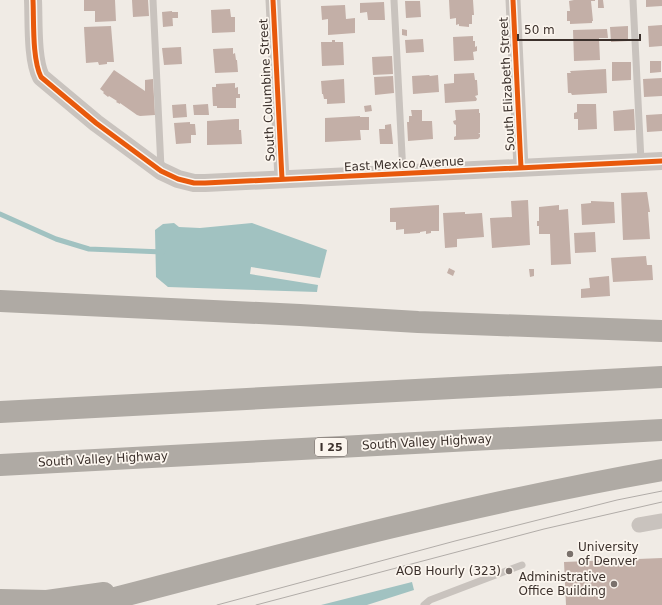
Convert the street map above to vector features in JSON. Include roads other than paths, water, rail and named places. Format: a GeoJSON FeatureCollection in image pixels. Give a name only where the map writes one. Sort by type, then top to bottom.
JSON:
{"type":"FeatureCollection","features":[{"type":"Feature","properties":{"kind":"highway"},"geometry":{"type":"LineString","coordinates":[[0,301],[292,314],[418,322],[662,331]]}},
{"type":"Feature","properties":{"kind":"highway"},"geometry":{"type":"LineString","coordinates":[[0,309],[60,304]]}},
{"type":"Feature","properties":{"kind":"highway"},"geometry":{"type":"LineString","coordinates":[[0,412],[662,377]]}},
{"type":"Feature","properties":{"kind":"highway","name":"South Valley Highway"},"geometry":{"type":"LineString","coordinates":[[0,465],[662,430]]}},
{"type":"Feature","properties":{"kind":"highway"},"geometry":{"type":"LineString","coordinates":[[0,600],[47,602],[86,596],[283,553],[531,496],[662,470]]}},
{"type":"Feature","properties":{"kind":"highway"},"geometry":{"type":"LineString","coordinates":[[89,605],[283,553]]}},
{"type":"Feature","properties":{"kind":"street","name":"East Mexico Avenue"},"geometry":{"type":"LineString","coordinates":[[33,0],[36,50],[38,67],[42,77],[96,123],[156,167],[178,179],[194,183],[662,161]]}},
{"type":"Feature","properties":{"kind":"street","name":"South Columbine Street"},"geometry":{"type":"LineString","coordinates":[[273,0],[282,179]]}},
{"type":"Feature","properties":{"kind":"street","name":"South Elizabeth Street"},"geometry":{"type":"LineString","coordinates":[[513,0],[521,168]]}},
{"type":"Feature","properties":{"kind":"street"},"geometry":{"type":"LineString","coordinates":[[639,525],[662,521]]}},
{"type":"Feature","properties":{"kind":"lane"},"geometry":{"type":"LineString","coordinates":[[153,0],[156,167]]}},
{"type":"Feature","properties":{"kind":"lane"},"geometry":{"type":"LineString","coordinates":[[394,0],[403,174]]}},
{"type":"Feature","properties":{"kind":"lane"},"geometry":{"type":"LineString","coordinates":[[633,0],[641,162]]}},
{"type":"Feature","properties":{"kind":"lane"},"geometry":{"type":"LineString","coordinates":[[424,605],[430,600],[522,566]]}},
{"type":"Feature","properties":{"kind":"water"},"geometry":{"type":"Polygon","coordinates":[[[174,223],[179,227],[200,228],[252,223],[327,250],[320,278],[251,267],[250,274],[318,285],[317,292],[168,287],[156,277],[155,230],[163,224],[174,223]]]}},
{"type":"Feature","properties":{"kind":"water"},"geometry":{"type":"Polygon","coordinates":[[[412,582],[414,590],[367,605],[321,605],[412,582]]]}},
{"type":"Feature","properties":{"kind":"waterway"},"geometry":{"type":"LineString","coordinates":[[0,214],[56,239],[89,249],[163,252]]}},
{"type":"Feature","properties":{"kind":"tram line"},"geometry":{"type":"LineString","coordinates":[[217,605],[455,541],[617,500],[662,491]]}},
{"type":"Feature","properties":{"kind":"tram line"},"geometry":{"type":"LineString","coordinates":[[256,605],[544,529],[662,502]]}},
{"type":"Feature","properties":{"kind":"place","name":"University of Denver"},"geometry":{"type":"Point","coordinates":[570,554]}},
{"type":"Feature","properties":{"kind":"place","name":"AOB Hourly (323)"},"geometry":{"type":"Point","coordinates":[509,571]}},
{"type":"Feature","properties":{"kind":"place","name":"Administrative Office Building"},"geometry":{"type":"Point","coordinates":[614,584]}}]}
